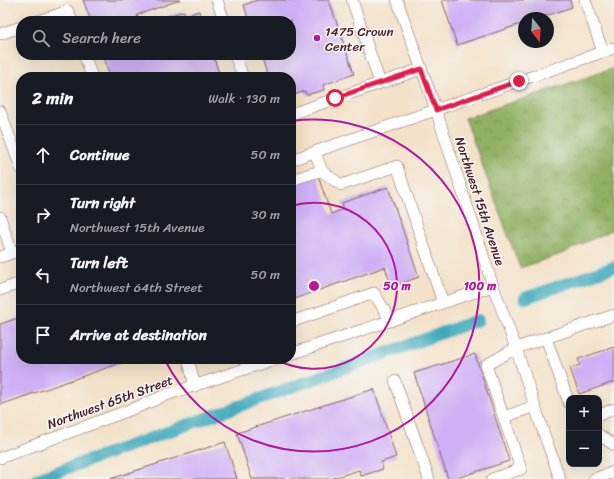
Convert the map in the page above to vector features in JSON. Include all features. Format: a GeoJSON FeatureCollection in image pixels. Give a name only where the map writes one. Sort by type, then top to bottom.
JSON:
{"type":"FeatureCollection","features":[{"type":"Feature","properties":{"kind":"street"},"geometry":{"type":"LineString","coordinates":[[217,0],[222,16]]}},
{"type":"Feature","properties":{"kind":"street"},"geometry":{"type":"LineString","coordinates":[[352,0],[380,83]]}},
{"type":"Feature","properties":{"kind":"street","name":"Northwest 15th Avenue"},"geometry":{"type":"LineString","coordinates":[[397,0],[436,110],[493,286],[516,348],[560,479]]}},
{"type":"Feature","properties":{"kind":"street"},"geometry":{"type":"LineString","coordinates":[[585,0],[603,52]]}},
{"type":"Feature","properties":{"kind":"street"},"geometry":{"type":"LineString","coordinates":[[53,16],[68,11],[70,16]]}},
{"type":"Feature","properties":{"kind":"street"},"geometry":{"type":"LineString","coordinates":[[0,34],[16,29]]}},
{"type":"Feature","properties":{"kind":"street"},"geometry":{"type":"LineString","coordinates":[[296,158],[614,48]]}},
{"type":"Feature","properties":{"kind":"street"},"geometry":{"type":"LineString","coordinates":[[86,60],[90,72]]}},
{"type":"Feature","properties":{"kind":"street"},"geometry":{"type":"LineString","coordinates":[[237,60],[241,72]]}},
{"type":"Feature","properties":{"kind":"street"},"geometry":{"type":"LineString","coordinates":[[296,112],[421,69]]}},
{"type":"Feature","properties":{"kind":"street"},"geometry":{"type":"LineString","coordinates":[[0,111],[16,154]]}},
{"type":"Feature","properties":{"kind":"street"},"geometry":{"type":"LineString","coordinates":[[315,152],[322,171],[341,185],[397,166],[443,304]]}},
{"type":"Feature","properties":{"kind":"street"},"geometry":{"type":"LineString","coordinates":[[296,178],[322,171]]}},
{"type":"Feature","properties":{"kind":"street"},"geometry":{"type":"LineString","coordinates":[[0,217],[16,250]]}},
{"type":"Feature","properties":{"kind":"street"},"geometry":{"type":"LineString","coordinates":[[0,257],[16,252]]}},
{"type":"Feature","properties":{"kind":"street"},"geometry":{"type":"LineString","coordinates":[[0,290],[16,285]]}},
{"type":"Feature","properties":{"kind":"street"},"geometry":{"type":"LineString","coordinates":[[296,352],[493,286]]}},
{"type":"Feature","properties":{"kind":"street"},"geometry":{"type":"LineString","coordinates":[[296,320],[374,293],[391,321]]}},
{"type":"Feature","properties":{"kind":"street"},"geometry":{"type":"LineString","coordinates":[[492,479],[521,469],[486,365],[516,348],[612,318]]}},
{"type":"Feature","properties":{"kind":"street"},"geometry":{"type":"LineString","coordinates":[[546,338],[566,395]]}},
{"type":"Feature","properties":{"kind":"street"},"geometry":{"type":"LineString","coordinates":[[189,364],[195,386]]}},
{"type":"Feature","properties":{"kind":"street","name":"Northwest 65th Street"},"geometry":{"type":"LineString","coordinates":[[0,458],[143,405],[163,396],[258,364]]}},
{"type":"Feature","properties":{"kind":"street"},"geometry":{"type":"LineString","coordinates":[[395,381],[429,479]]}},
{"type":"Feature","properties":{"kind":"street"},"geometry":{"type":"LineString","coordinates":[[504,417],[535,406]]}},
{"type":"Feature","properties":{"kind":"street"},"geometry":{"type":"LineString","coordinates":[[602,414],[614,409]]}},
{"type":"Feature","properties":{"kind":"street"},"geometry":{"type":"LineString","coordinates":[[602,437],[614,445]]}},
{"type":"Feature","properties":{"kind":"street"},"geometry":{"type":"LineString","coordinates":[[594,479],[614,472]]}},
{"type":"Feature","properties":{"kind":"green space"},"geometry":{"type":"Polygon","coordinates":[[[614,68],[614,229],[561,254],[520,268],[465,118],[614,68]]]}},
{"type":"Feature","properties":{"kind":"building"},"geometry":{"type":"Polygon","coordinates":[[[83,0],[180,0],[137,16],[89,16],[83,0]]]}},
{"type":"Feature","properties":{"kind":"building","name":"1475 Crown Center"},"geometry":{"type":"Polygon","coordinates":[[[257,0],[329,0],[354,74],[323,85],[324,90],[306,95],[305,91],[296,94],[296,72],[266,72],[263,60],[296,60],[296,16],[247,16],[244,5],[257,0]]]}},
{"type":"Feature","properties":{"kind":"building"},"geometry":{"type":"Polygon","coordinates":[[[442,0],[570,0],[572,7],[554,13],[518,12],[518,25],[457,45],[442,0]]]}},
{"type":"Feature","properties":{"kind":"building"},"geometry":{"type":"Polygon","coordinates":[[[184,11],[185,16],[168,16],[184,11]]]}},
{"type":"Feature","properties":{"kind":"building"},"geometry":{"type":"Polygon","coordinates":[[[199,11],[200,16],[185,16],[199,11]]]}},
{"type":"Feature","properties":{"kind":"building"},"geometry":{"type":"Polygon","coordinates":[[[105,60],[215,60],[218,72],[108,72],[105,60]]]}},
{"type":"Feature","properties":{"kind":"building"},"geometry":{"type":"Polygon","coordinates":[[[318,176],[331,214],[344,209],[342,203],[388,187],[419,277],[392,287],[385,267],[296,298],[296,183],[318,176]]]}},
{"type":"Feature","properties":{"kind":"building"},"geometry":{"type":"Polygon","coordinates":[[[16,319],[16,364],[118,364],[0,405],[0,324],[16,319]]]}},
{"type":"Feature","properties":{"kind":"building"},"geometry":{"type":"Polygon","coordinates":[[[614,347],[614,382],[579,394],[570,368],[580,365],[578,359],[614,347]]]}},
{"type":"Feature","properties":{"kind":"building"},"geometry":{"type":"Polygon","coordinates":[[[475,354],[509,461],[454,479],[448,479],[414,373],[475,354]]]}},
{"type":"Feature","properties":{"kind":"building"},"geometry":{"type":"Polygon","coordinates":[[[374,389],[396,457],[381,462],[383,469],[361,476],[359,470],[331,479],[252,479],[237,433],[374,389]]]}},
{"type":"Feature","properties":{"kind":"building"},"geometry":{"type":"Polygon","coordinates":[[[225,442],[237,479],[110,479],[225,442]]]}},
{"type":"Feature","properties":{"kind":"waterway"},"geometry":{"type":"LineString","coordinates":[[525,298],[614,267]]}},
{"type":"Feature","properties":{"kind":"waterway"},"geometry":{"type":"LineString","coordinates":[[37,479],[478,320]]}},
{"type":"Feature","properties":{"kind":"place","name":"1475 Crown Center"},"geometry":{"type":"Point","coordinates":[317,38]}},
{"type":"Feature","properties":{"kind":"route"},"geometry":{"type":"LineString","coordinates":[[335,98],[421,69],[436,110],[519,81]]}}]}
